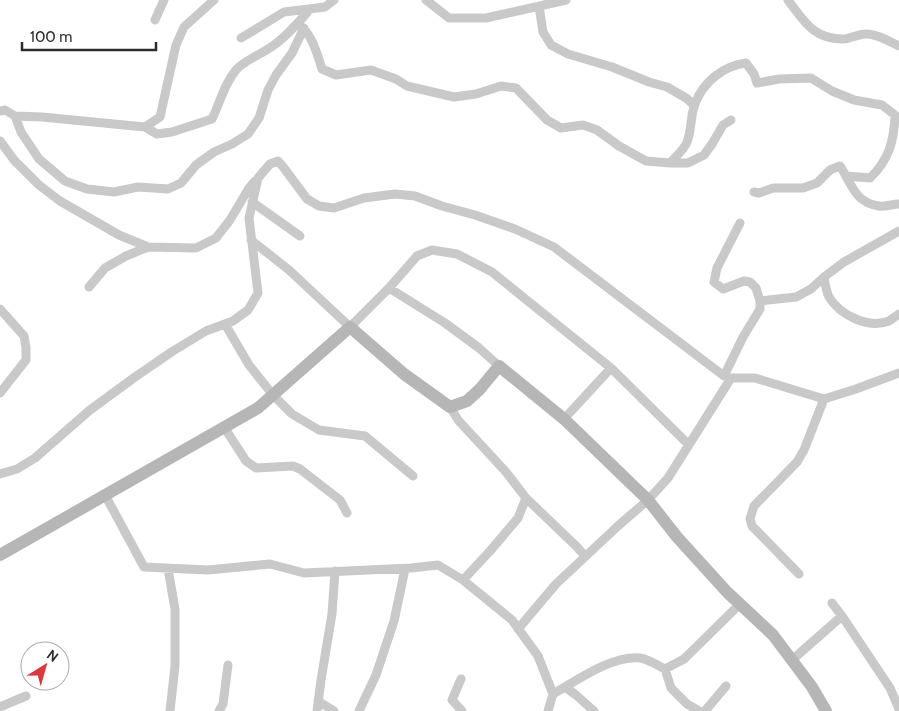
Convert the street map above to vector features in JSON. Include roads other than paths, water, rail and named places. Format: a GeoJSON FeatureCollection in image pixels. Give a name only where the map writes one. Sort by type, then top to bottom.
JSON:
{"type":"FeatureCollection","features":[{"type":"Feature","properties":{"kind":"street"},"geometry":{"type":"LineString","coordinates":[[155,20],[164,0]]}},
{"type":"Feature","properties":{"kind":"street"},"geometry":{"type":"LineString","coordinates":[[145,127],[160,117],[176,45],[184,26],[214,0]]}},
{"type":"Feature","properties":{"kind":"street"},"geometry":{"type":"LineString","coordinates":[[241,38],[284,12],[325,7],[334,0]]}},
{"type":"Feature","properties":{"kind":"street"},"geometry":{"type":"LineString","coordinates":[[426,0],[449,18],[486,18],[566,0]]}},
{"type":"Feature","properties":{"kind":"street"},"geometry":{"type":"LineString","coordinates":[[788,0],[803,21],[815,33],[845,39],[855,35],[867,34],[899,46]]}},
{"type":"Feature","properties":{"kind":"street"},"geometry":{"type":"LineString","coordinates":[[539,6],[543,32],[551,45],[568,54],[668,87],[694,104]]}},
{"type":"Feature","properties":{"kind":"street"},"geometry":{"type":"LineString","coordinates":[[15,116],[21,132],[39,159],[65,180],[87,189],[114,192],[138,187],[168,189],[181,183],[196,165],[214,152],[248,134],[259,118],[268,90],[276,75],[292,53],[301,26],[310,9]]}},
{"type":"Feature","properties":{"kind":"street"},"geometry":{"type":"LineString","coordinates":[[0,111],[4,110],[15,116],[145,127],[157,134],[172,132],[212,119],[227,82],[237,68],[301,26]]}},
{"type":"Feature","properties":{"kind":"street"},"geometry":{"type":"LineString","coordinates":[[301,26],[313,44],[322,69],[336,75],[371,70],[396,79],[407,86],[454,97],[476,94],[501,86],[516,88],[547,120],[562,128],[583,126],[597,130],[619,146],[646,160],[688,163],[704,155],[723,125],[730,120]]}},
{"type":"Feature","properties":{"kind":"street"},"geometry":{"type":"LineString","coordinates":[[670,163],[687,144],[694,104],[703,89],[719,72],[735,65],[746,63],[754,74],[757,83],[779,78],[811,78],[832,91],[854,100],[882,106],[895,115],[889,153],[880,169],[870,178],[846,176]]}},
{"type":"Feature","properties":{"kind":"street"},"geometry":{"type":"LineString","coordinates":[[0,141],[14,160],[39,185],[60,201],[119,235],[148,247],[196,248],[216,238],[230,220],[249,188],[270,164],[278,162],[307,199],[319,206],[334,208],[364,198],[395,194],[415,196],[515,229],[554,247],[728,377],[755,378],[824,399],[899,373]]}},
{"type":"Feature","properties":{"kind":"street"},"geometry":{"type":"LineString","coordinates":[[754,192],[759,193],[773,188],[803,188],[817,183],[830,170],[840,166],[854,193],[867,202],[880,206],[899,204]]}},
{"type":"Feature","properties":{"kind":"street"},"geometry":{"type":"LineString","coordinates":[[0,474],[18,469],[35,458],[90,410],[173,351],[206,331],[233,321],[248,310],[258,293],[249,218],[258,178]]}},
{"type":"Feature","properties":{"kind":"street"},"geometry":{"type":"LineString","coordinates":[[252,202],[300,236]]}},
{"type":"Feature","properties":{"kind":"street"},"geometry":{"type":"LineString","coordinates":[[518,629],[556,584],[618,525],[648,500],[668,478],[728,377],[743,337],[760,309],[756,288],[750,282],[744,281],[723,289],[714,282],[718,268],[740,223]]}},
{"type":"Feature","properties":{"kind":"street"},"geometry":{"type":"LineString","coordinates":[[760,301],[796,297],[810,289],[844,262],[899,231]]}},
{"type":"Feature","properties":{"kind":"street"},"geometry":{"type":"LineString","coordinates":[[251,240],[289,270],[404,374],[450,407],[458,420],[506,472],[526,498],[585,556]]}},
{"type":"Feature","properties":{"kind":"street"},"geometry":{"type":"LineString","coordinates":[[89,287],[105,268],[126,256],[148,247]]}},
{"type":"Feature","properties":{"kind":"street"},"geometry":{"type":"LineString","coordinates":[[0,555],[258,408],[350,326],[418,256],[432,250],[457,254],[492,272],[611,368],[689,445]]}},
{"type":"Feature","properties":{"kind":"street"},"geometry":{"type":"LineString","coordinates":[[824,277],[829,296],[841,310],[862,321],[889,321],[899,314]]}},
{"type":"Feature","properties":{"kind":"street"},"geometry":{"type":"LineString","coordinates":[[389,288],[445,323],[479,348],[564,419],[648,500],[677,537],[727,592],[773,634],[812,687],[826,711]]}},
{"type":"Feature","properties":{"kind":"street"},"geometry":{"type":"LineString","coordinates":[[0,309],[24,336],[26,348],[26,360],[0,393]]}},
{"type":"Feature","properties":{"kind":"street"},"geometry":{"type":"LineString","coordinates":[[225,324],[249,365],[273,395],[292,414],[319,430],[365,436],[413,476]]}},
{"type":"Feature","properties":{"kind":"street"},"geometry":{"type":"LineString","coordinates":[[450,407],[467,401],[499,366]]}},
{"type":"Feature","properties":{"kind":"street"},"geometry":{"type":"LineString","coordinates":[[564,419],[611,368]]}},
{"type":"Feature","properties":{"kind":"street"},"geometry":{"type":"LineString","coordinates":[[799,574],[752,526],[750,519],[754,506],[797,462],[804,450],[824,399]]}},
{"type":"Feature","properties":{"kind":"street"},"geometry":{"type":"LineString","coordinates":[[224,427],[246,461],[256,468],[293,466],[300,469],[340,500],[347,513]]}},
{"type":"Feature","properties":{"kind":"street"},"geometry":{"type":"LineString","coordinates":[[105,495],[144,567],[208,570],[270,564],[304,572],[405,569],[438,565],[463,580],[512,620],[538,656],[552,694],[548,711]]}},
{"type":"Feature","properties":{"kind":"street"},"geometry":{"type":"LineString","coordinates":[[463,580],[518,518],[526,498]]}},
{"type":"Feature","properties":{"kind":"street"},"geometry":{"type":"LineString","coordinates":[[168,569],[175,609],[175,666],[170,711]]}},
{"type":"Feature","properties":{"kind":"street"},"geometry":{"type":"LineString","coordinates":[[359,711],[376,675],[394,621],[405,569]]}},
{"type":"Feature","properties":{"kind":"street"},"geometry":{"type":"LineString","coordinates":[[317,711],[332,614],[335,571]]}},
{"type":"Feature","properties":{"kind":"street"},"geometry":{"type":"LineString","coordinates":[[832,603],[890,688],[899,708]]}},
{"type":"Feature","properties":{"kind":"street"},"geometry":{"type":"LineString","coordinates":[[665,669],[684,659],[740,604]]}},
{"type":"Feature","properties":{"kind":"street"},"geometry":{"type":"LineString","coordinates":[[792,660],[842,616]]}},
{"type":"Feature","properties":{"kind":"street"},"geometry":{"type":"LineString","coordinates":[[552,694],[596,669],[624,658],[641,658],[665,669],[671,688],[687,704],[699,711]]}},
{"type":"Feature","properties":{"kind":"street"},"geometry":{"type":"LineString","coordinates":[[219,711],[222,704],[228,665]]}},
{"type":"Feature","properties":{"kind":"street"},"geometry":{"type":"LineString","coordinates":[[462,679],[452,700],[462,711]]}},
{"type":"Feature","properties":{"kind":"street"},"geometry":{"type":"LineString","coordinates":[[705,711],[726,686]]}},
{"type":"Feature","properties":{"kind":"street"},"geometry":{"type":"LineString","coordinates":[[565,687],[594,711]]}},
{"type":"Feature","properties":{"kind":"street"},"geometry":{"type":"LineString","coordinates":[[0,707],[26,696]]}},
{"type":"Feature","properties":{"kind":"street"},"geometry":{"type":"LineString","coordinates":[[318,701],[334,711]]}}]}
